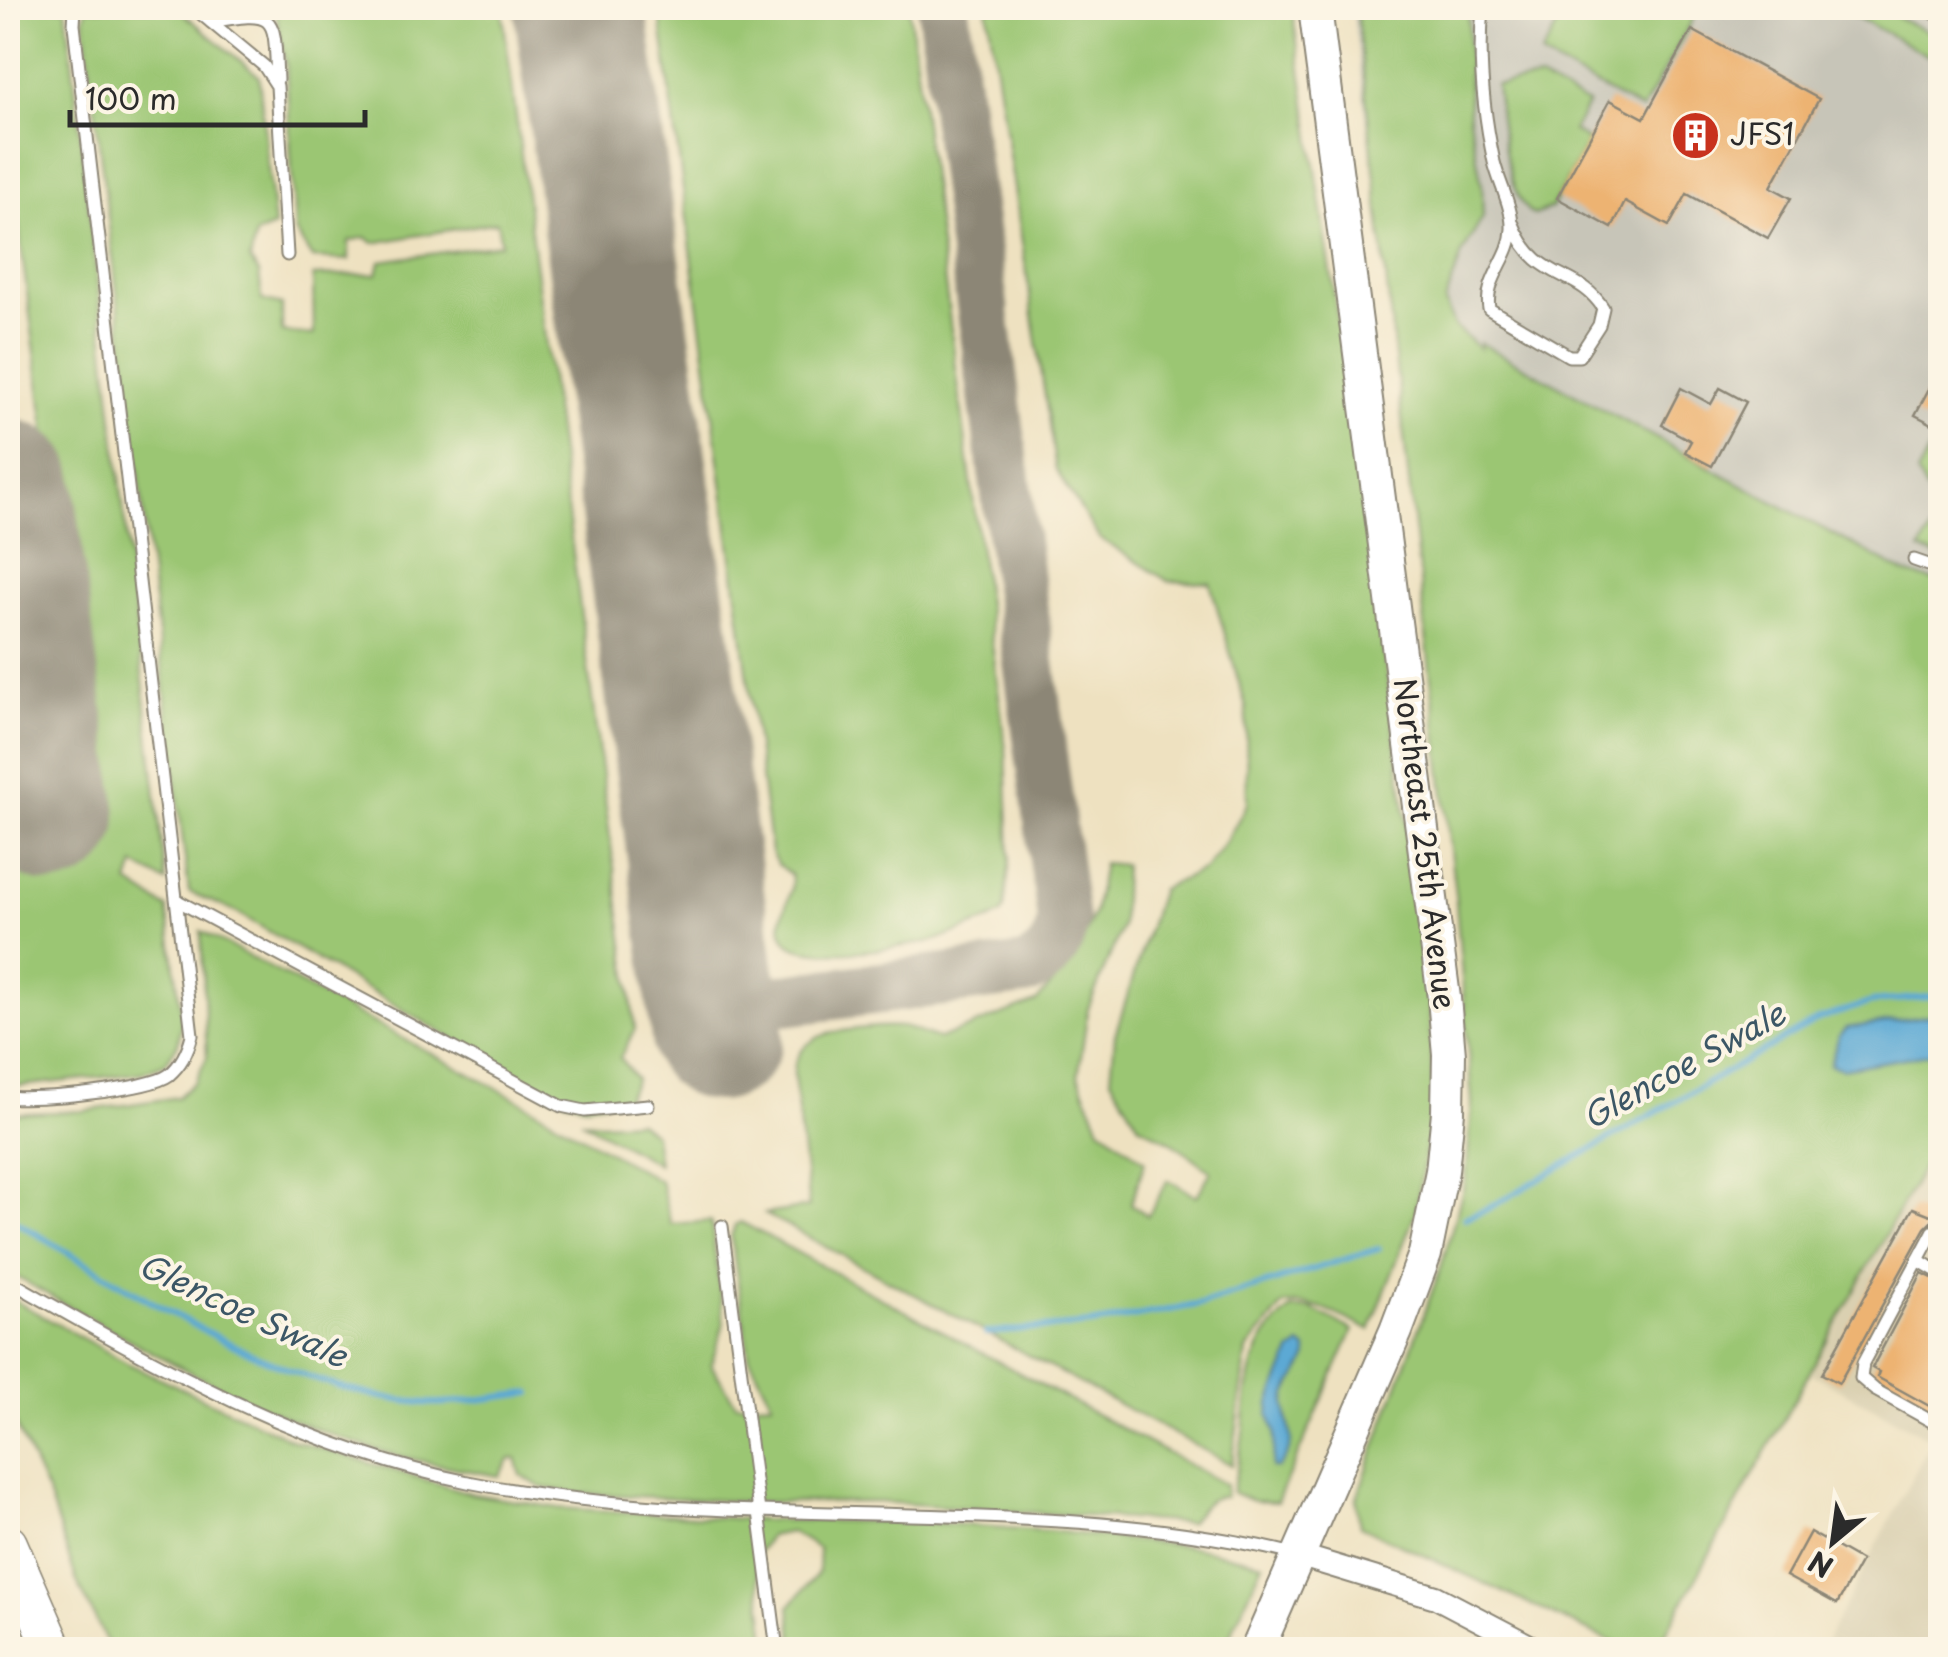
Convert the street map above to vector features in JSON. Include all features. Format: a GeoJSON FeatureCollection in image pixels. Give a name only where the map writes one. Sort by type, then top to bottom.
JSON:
{"type":"FeatureCollection","features":[{"type":"Feature","properties":{"kind":"main road","name":"Northeast 25th Avenue"},"geometry":{"type":"LineString","coordinates":[[1257,1650],[1396,1331],[1424,1254],[1442,1171],[1449,1054],[1315,8]]}},
{"type":"Feature","properties":{"kind":"main road"},"geometry":{"type":"LineString","coordinates":[[8,1544],[54,1650]]}},
{"type":"Feature","properties":{"kind":"street"},"geometry":{"type":"LineString","coordinates":[[1298,1555],[1436,1597],[1536,1650]]}},
{"type":"Feature","properties":{"kind":"lane"},"geometry":{"type":"LineString","coordinates":[[8,1097],[46,1097],[152,1084],[179,1065],[192,1035],[74,25],[76,8]]}},
{"type":"Feature","properties":{"kind":"lane"},"geometry":{"type":"LineString","coordinates":[[194,8],[264,66],[277,86]]}},
{"type":"Feature","properties":{"kind":"lane"},"geometry":{"type":"LineString","coordinates":[[1483,8],[1480,54],[1488,131],[1522,247],[1535,260],[1596,296],[1602,308],[1599,324],[1579,356],[1570,356],[1489,309],[1491,280],[1511,241],[1513,224]]}},
{"type":"Feature","properties":{"kind":"lane"},"geometry":{"type":"LineString","coordinates":[[1924,8],[1940,16]]}},
{"type":"Feature","properties":{"kind":"lane"},"geometry":{"type":"LineString","coordinates":[[211,22],[257,15],[269,21],[275,32],[287,254]]}},
{"type":"Feature","properties":{"kind":"lane"},"geometry":{"type":"LineString","coordinates":[[1914,560],[1940,570]]}},
{"type":"Feature","properties":{"kind":"lane"},"geometry":{"type":"LineString","coordinates":[[178,900],[561,1106],[585,1111],[648,1106]]}},
{"type":"Feature","properties":{"kind":"lane"},"geometry":{"type":"LineString","coordinates":[[722,1226],[776,1650]]}},
{"type":"Feature","properties":{"kind":"lane"},"geometry":{"type":"LineString","coordinates":[[1940,1226],[1933,1232],[1863,1362],[1860,1378],[1874,1390],[1940,1426]]}},
{"type":"Feature","properties":{"kind":"lane"},"geometry":{"type":"LineString","coordinates":[[1918,1260],[1940,1273]]}},
{"type":"Feature","properties":{"kind":"lane"},"geometry":{"type":"LineString","coordinates":[[8,1280],[148,1360],[242,1407],[387,1462],[468,1482],[542,1494],[759,1513],[1022,1518],[1172,1529],[1223,1536],[1298,1555]]}},
{"type":"Feature","properties":{"kind":"shaded area"},"geometry":{"type":"Polygon","coordinates":[[[1352,8],[1940,8],[1940,653],[1396,350],[1352,8]]]}},
{"type":"Feature","properties":{"kind":"shaded area"},"geometry":{"type":"Polygon","coordinates":[[[1940,1137],[1940,1649],[1822,1649],[1932,1440],[1812,1374],[1940,1137]]]}},
{"type":"Feature","properties":{"kind":"green space"},"geometry":{"type":"Polygon","coordinates":[[[8,8],[66,8],[166,882],[135,865],[129,883],[167,908],[182,1018],[178,1044],[165,1064],[141,1073],[10,1087],[8,841],[94,830],[94,799],[8,148],[8,8]]]}},
{"type":"Feature","properties":{"kind":"green space"},"geometry":{"type":"Polygon","coordinates":[[[87,8],[177,8],[259,76],[274,227],[256,234],[250,260],[259,273],[262,300],[282,305],[282,332],[314,335],[313,276],[377,274],[380,261],[501,244],[497,222],[373,243],[366,237],[349,241],[349,260],[312,258],[295,231],[286,66],[275,8],[502,8],[635,1029],[620,1058],[636,1079],[626,1099],[585,1105],[547,1094],[234,911],[189,892],[84,18],[87,8]]]}},
{"type":"Feature","properties":{"kind":"green space"},"geometry":{"type":"Polygon","coordinates":[[[659,8],[909,8],[1006,750],[1010,859],[1004,909],[1001,915],[944,938],[833,953],[796,947],[782,932],[791,875],[777,864],[771,852],[659,8]]]}},
{"type":"Feature","properties":{"kind":"green space"},"geometry":{"type":"Polygon","coordinates":[[[987,8],[1292,8],[1359,462],[1429,993],[1434,1106],[1415,1214],[1370,1330],[1317,1307],[1283,1305],[1247,1350],[1232,1465],[765,1214],[809,1207],[794,1076],[797,1059],[807,1045],[834,1033],[884,1027],[907,1028],[939,1039],[1036,1002],[1075,959],[1095,910],[1103,863],[1124,865],[1122,926],[1088,1009],[1078,1076],[1100,1127],[1145,1161],[1131,1204],[1148,1216],[1168,1180],[1197,1196],[1211,1171],[1175,1144],[1139,1125],[1111,1079],[1115,1035],[1161,889],[1205,869],[1247,804],[1246,707],[1210,583],[1168,581],[1099,538],[1056,470],[987,8]]]}},
{"type":"Feature","properties":{"kind":"green space"},"geometry":{"type":"Polygon","coordinates":[[[1356,8],[1468,8],[1469,118],[1482,185],[1483,217],[1462,254],[1445,302],[1454,326],[1480,349],[1480,343],[1907,574],[1940,582],[1940,1136],[1657,1649],[1627,1649],[1360,1526],[1356,1500],[1441,1267],[1466,1179],[1472,1102],[1456,903],[1356,8]]]}},
{"type":"Feature","properties":{"kind":"green space"},"geometry":{"type":"Polygon","coordinates":[[[1567,8],[1699,8],[1642,110],[1541,56],[1567,8]]]}},
{"type":"Feature","properties":{"kind":"green space"},"geometry":{"type":"Polygon","coordinates":[[[1840,8],[1886,8],[1900,19],[1940,37],[1940,62],[1840,8]]]}},
{"type":"Feature","properties":{"kind":"green space"},"geometry":{"type":"Polygon","coordinates":[[[1540,79],[1588,104],[1573,131],[1588,141],[1551,208],[1535,215],[1525,208],[1511,177],[1496,85],[1540,79]]]}},
{"type":"Feature","properties":{"kind":"green space"},"geometry":{"type":"Polygon","coordinates":[[[1940,430],[1940,514],[1917,474],[1940,430]]]}},
{"type":"Feature","properties":{"kind":"green space"},"geometry":{"type":"Polygon","coordinates":[[[1940,514],[1940,558],[1920,550],[1940,514]]]}},
{"type":"Feature","properties":{"kind":"green space"},"geometry":{"type":"Polygon","coordinates":[[[201,931],[517,1099],[660,1181],[671,1224],[711,1221],[724,1323],[711,1365],[736,1404],[772,1402],[749,1356],[731,1237],[735,1225],[741,1222],[1226,1485],[1225,1497],[1207,1501],[1189,1523],[880,1502],[750,1502],[575,1493],[540,1487],[521,1475],[516,1459],[510,1459],[499,1476],[395,1455],[331,1435],[189,1372],[98,1323],[8,1272],[8,1114],[84,1111],[178,1097],[195,1082],[207,1057],[201,931]]]}},
{"type":"Feature","properties":{"kind":"green space"},"geometry":{"type":"Polygon","coordinates":[[[580,1120],[638,1121],[654,1134],[658,1164],[580,1120]]]}},
{"type":"Feature","properties":{"kind":"green space"},"geometry":{"type":"Polygon","coordinates":[[[8,1297],[129,1364],[293,1440],[473,1494],[559,1508],[1053,1531],[1193,1547],[1263,1563],[1224,1649],[794,1649],[790,1606],[818,1573],[819,1549],[791,1532],[769,1536],[756,1556],[767,1649],[110,1649],[76,1579],[49,1497],[8,1407],[8,1297]]]}},
{"type":"Feature","properties":{"kind":"green space"},"geometry":{"type":"Polygon","coordinates":[[[1291,1309],[1311,1309],[1353,1330],[1277,1502],[1253,1501],[1232,1493],[1247,1389],[1268,1332],[1291,1309]]]}},
{"type":"Feature","properties":{"kind":"water"},"geometry":{"type":"Polygon","coordinates":[[[1940,1014],[1940,1052],[1842,1069],[1830,1065],[1839,1036],[1847,1028],[1940,1014]]]}},
{"type":"Feature","properties":{"kind":"water"},"geometry":{"type":"Polygon","coordinates":[[[1301,1345],[1307,1350],[1307,1357],[1286,1400],[1290,1448],[1278,1468],[1272,1468],[1275,1432],[1269,1415],[1270,1403],[1291,1352],[1301,1345]]]}},
{"type":"Feature","properties":{"kind":"building","name":"JFS1"},"geometry":{"type":"Polygon","coordinates":[[[1692,30],[1819,99],[1771,187],[1791,198],[1768,238],[1687,194],[1669,226],[1625,202],[1612,228],[1557,198],[1610,100],[1644,118],[1692,30]]]}},
{"type":"Feature","properties":{"kind":"building"},"geometry":{"type":"Polygon","coordinates":[[[1940,368],[1940,428],[1915,415],[1940,368]]]}},
{"type":"Feature","properties":{"kind":"building"},"geometry":{"type":"Polygon","coordinates":[[[1681,388],[1711,404],[1720,388],[1746,402],[1712,466],[1685,452],[1691,441],[1662,425],[1681,388]]]}},
{"type":"Feature","properties":{"kind":"building"},"geometry":{"type":"Polygon","coordinates":[[[1913,1208],[1936,1217],[1925,1228],[1839,1383],[1822,1374],[1913,1208]]]}},
{"type":"Feature","properties":{"kind":"building"},"geometry":{"type":"Polygon","coordinates":[[[1922,1273],[1940,1282],[1940,1412],[1877,1377],[1879,1372],[1872,1368],[1922,1273]]]}},
{"type":"Feature","properties":{"kind":"building"},"geometry":{"type":"Polygon","coordinates":[[[1810,1532],[1861,1561],[1837,1604],[1786,1576],[1810,1532]]]}},
{"type":"Feature","properties":{"kind":"waterway","name":"Glencoe Swale"},"geometry":{"type":"LineString","coordinates":[[1465,1218],[1819,1019],[1872,1002],[1940,996]]}},
{"type":"Feature","properties":{"kind":"waterway","name":"Glencoe Swale"},"geometry":{"type":"LineString","coordinates":[[8,1217],[208,1332],[317,1380],[371,1395],[425,1403],[531,1393]]}},
{"type":"Feature","properties":{"kind":"waterway","name":"Glencoe Swale"},"geometry":{"type":"LineString","coordinates":[[986,1333],[1092,1324],[1202,1304],[1378,1249]]}},
{"type":"Feature","properties":{"kind":"taxiway"},"geometry":{"type":"LineString","coordinates":[[713,1009],[1024,970],[1046,957],[1061,929],[1063,920],[943,8]]}},
{"type":"Feature","properties":{"kind":"taxiway"},"geometry":{"type":"LineString","coordinates":[[8,813],[50,808]]}},
{"type":"Feature","properties":{"kind":"runway"},"geometry":{"type":"LineString","coordinates":[[580,8],[717,1035]]}},
{"type":"Feature","properties":{"kind":"runway"},"geometry":{"type":"LineString","coordinates":[[8,485],[51,817]]}},
{"type":"Feature","properties":{"kind":"place","name":"JFS1"},"geometry":{"type":"Point","coordinates":[1695,135]}}]}
